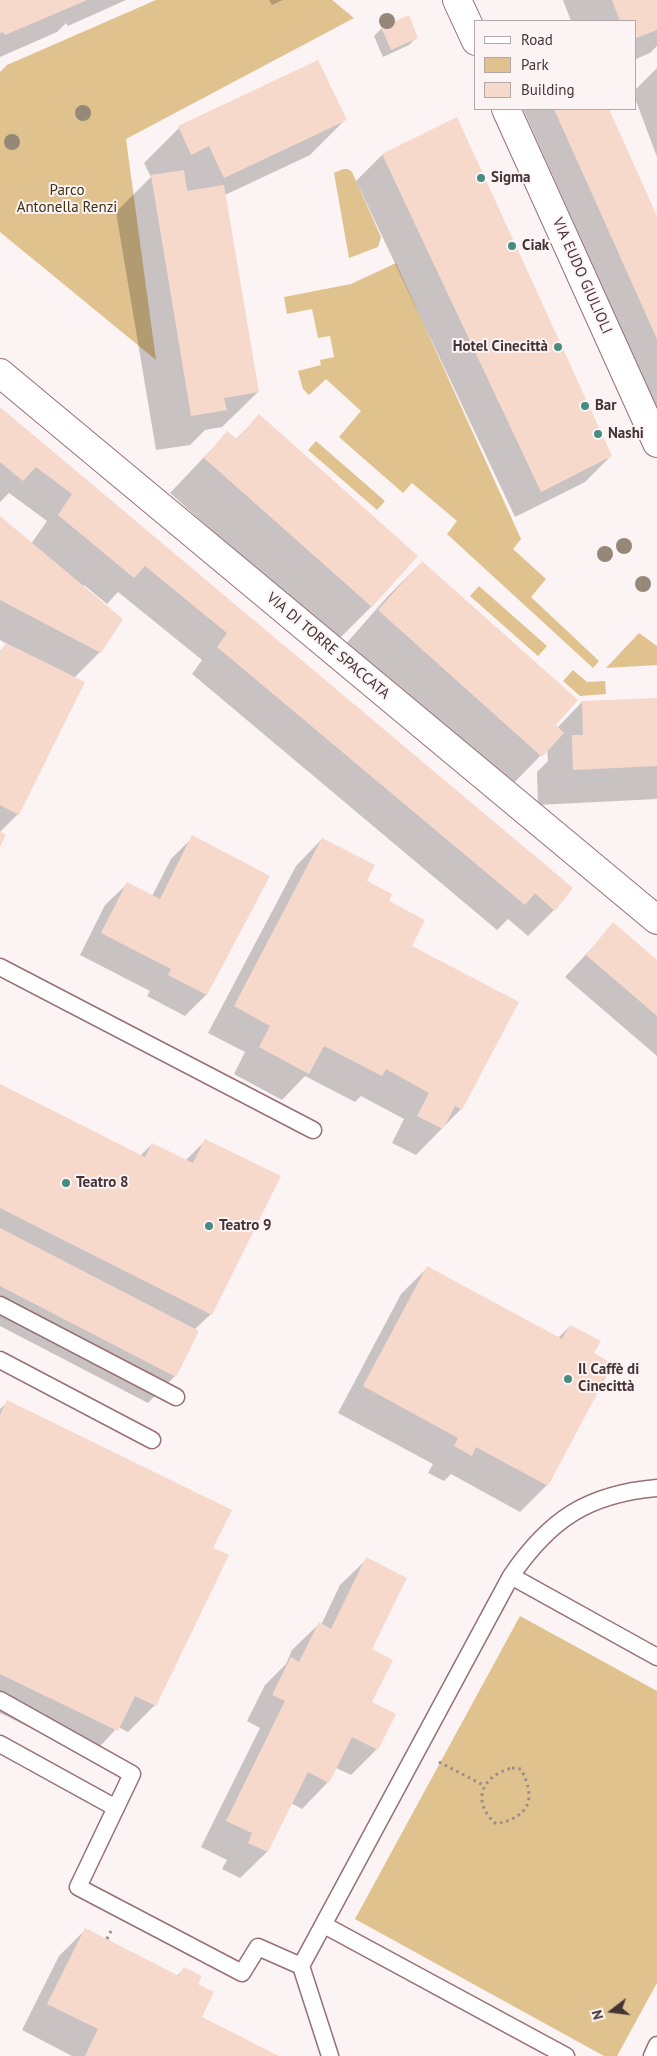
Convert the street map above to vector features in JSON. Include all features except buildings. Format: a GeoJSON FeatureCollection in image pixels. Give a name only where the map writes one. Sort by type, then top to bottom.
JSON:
{"type":"FeatureCollection","features":[{"type":"Feature","properties":{"kind":"street"},"geometry":{"type":"LineString","coordinates":[[457,0],[474,37]]}},
{"type":"Feature","properties":{"kind":"street","name":"VIA EUDO GIULIOLI"},"geometry":{"type":"LineString","coordinates":[[506,110],[657,444]]}},
{"type":"Feature","properties":{"kind":"street","name":"VIA DI TORRE SPACCATA"},"geometry":{"type":"LineString","coordinates":[[0,373],[657,920]]}},
{"type":"Feature","properties":{"kind":"lane"},"geometry":{"type":"LineString","coordinates":[[0,967],[313,1130]]}},
{"type":"Feature","properties":{"kind":"lane"},"geometry":{"type":"LineString","coordinates":[[0,1305],[176,1397]]}},
{"type":"Feature","properties":{"kind":"lane"},"geometry":{"type":"LineString","coordinates":[[0,1360],[152,1440]]}},
{"type":"Feature","properties":{"kind":"lane"},"geometry":{"type":"LineString","coordinates":[[330,2056],[301,1966],[511,1576],[528,1551],[548,1530],[572,1513],[599,1500],[628,1491],[657,1488]]}},
{"type":"Feature","properties":{"kind":"lane"},"geometry":{"type":"LineString","coordinates":[[511,1576],[657,1657]]}},
{"type":"Feature","properties":{"kind":"lane"},"geometry":{"type":"LineString","coordinates":[[0,1700],[132,1774],[78,1887],[242,1973],[258,1947],[301,1966]]}},
{"type":"Feature","properties":{"kind":"lane"},"geometry":{"type":"LineString","coordinates":[[0,1744],[116,1808]]}},
{"type":"Feature","properties":{"kind":"lane"},"geometry":{"type":"LineString","coordinates":[[324,1925],[474,2014],[566,2056]]}},
{"type":"Feature","properties":{"kind":"lane"},"geometry":{"type":"LineString","coordinates":[[652,2056],[657,2045]]}},
{"type":"Feature","properties":{"kind":"path"},"geometry":{"type":"LineString","coordinates":[[417,1751],[485,1786]]}},
{"type":"Feature","properties":{"kind":"path"},"geometry":{"type":"LineString","coordinates":[[512,1768],[521,1769],[530,1792],[528,1804],[521,1816],[496,1824],[486,1816],[482,1800],[485,1786],[498,1771],[512,1768]]}},
{"type":"Feature","properties":{"kind":"path"},"geometry":{"type":"LineString","coordinates":[[107,1939],[115,1923]]}},
{"type":"Feature","properties":{"kind":"green space","name":"Parco Antonella Renzi"},"geometry":{"type":"Polygon","coordinates":[[[156,0],[332,0],[354,18],[126,139],[156,360],[0,232],[0,72],[7,65],[156,0]]]}},
{"type":"Feature","properties":{"kind":"green space"},"geometry":{"type":"Polygon","coordinates":[[[348,169],[352,172],[381,237],[378,247],[349,258],[334,173],[348,169]]]}},
{"type":"Feature","properties":{"kind":"green space"},"geometry":{"type":"Polygon","coordinates":[[[396,263],[521,539],[513,549],[546,579],[531,597],[599,661],[593,668],[447,534],[457,521],[412,483],[403,493],[339,437],[361,411],[326,379],[309,395],[303,389],[298,371],[321,365],[320,360],[334,357],[330,336],[318,338],[312,309],[287,314],[284,297],[351,284],[396,263]]]}},
{"type":"Feature","properties":{"kind":"green space"},"geometry":{"type":"Polygon","coordinates":[[[316,441],[385,501],[377,510],[308,450],[316,441]]]}},
{"type":"Feature","properties":{"kind":"green space"},"geometry":{"type":"Polygon","coordinates":[[[479,586],[547,646],[538,656],[470,596],[479,586]]]}},
{"type":"Feature","properties":{"kind":"green space"},"geometry":{"type":"Polygon","coordinates":[[[639,633],[657,646],[657,665],[606,668],[639,633]]]}},
{"type":"Feature","properties":{"kind":"green space"},"geometry":{"type":"Polygon","coordinates":[[[573,670],[587,682],[605,681],[606,694],[580,696],[563,681],[573,670]]]}},
{"type":"Feature","properties":{"kind":"green space"},"geometry":{"type":"Polygon","coordinates":[[[520,1616],[657,1691],[657,1983],[617,2056],[604,2056],[355,1919],[520,1616]]]}},
{"type":"Feature","properties":{"kind":"place","name":"Sigma"},"geometry":{"type":"Point","coordinates":[481,178]}},
{"type":"Feature","properties":{"kind":"place","name":"Ciak"},"geometry":{"type":"Point","coordinates":[512,246]}},
{"type":"Feature","properties":{"kind":"place","name":"Hotel Cinecittà"},"geometry":{"type":"Point","coordinates":[558,347]}},
{"type":"Feature","properties":{"kind":"place","name":"Bar"},"geometry":{"type":"Point","coordinates":[585,406]}},
{"type":"Feature","properties":{"kind":"place","name":"Nashi"},"geometry":{"type":"Point","coordinates":[598,434]}},
{"type":"Feature","properties":{"kind":"place","name":"Teatro 8"},"geometry":{"type":"Point","coordinates":[66,1183]}},
{"type":"Feature","properties":{"kind":"place","name":"Teatro 9"},"geometry":{"type":"Point","coordinates":[209,1226]}},
{"type":"Feature","properties":{"kind":"place","name":"Il Caffè di Cinecittà"},"geometry":{"type":"Point","coordinates":[568,1379]}}]}
